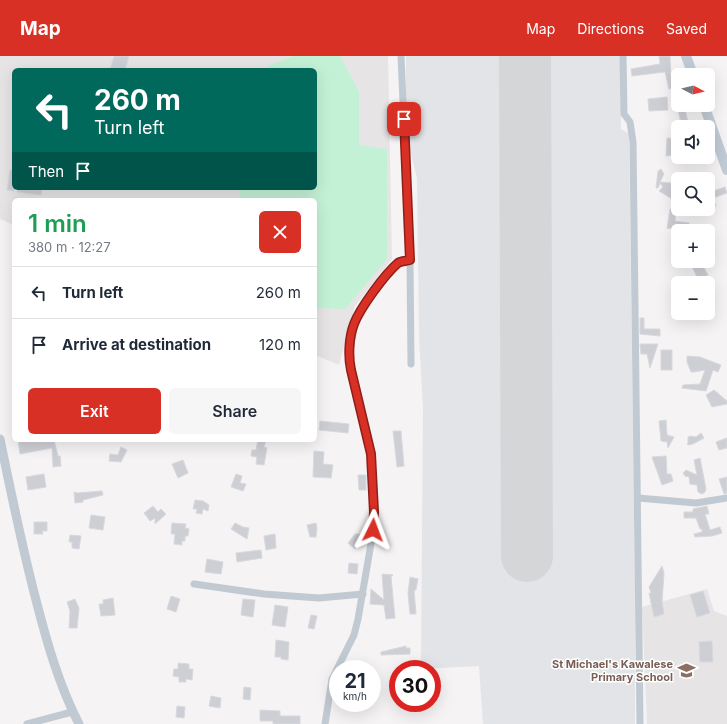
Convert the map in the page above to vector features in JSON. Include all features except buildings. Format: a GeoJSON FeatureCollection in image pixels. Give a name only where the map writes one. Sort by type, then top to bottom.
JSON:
{"type":"FeatureCollection","features":[{"type":"Feature","properties":{"kind":"main road"},"geometry":{"type":"LineString","coordinates":[[686,56],[690,68]]}},
{"type":"Feature","properties":{"kind":"main road"},"geometry":{"type":"LineString","coordinates":[[707,112],[725,158],[727,170]]}},
{"type":"Feature","properties":{"kind":"street"},"geometry":{"type":"LineString","coordinates":[[401,56],[410,260],[411,364]]}},
{"type":"Feature","properties":{"kind":"street"},"geometry":{"type":"LineString","coordinates":[[623,56],[624,114],[630,122],[633,142],[638,498],[638,670],[640,724]]}},
{"type":"Feature","properties":{"kind":"street"},"geometry":{"type":"LineString","coordinates":[[325,724],[332,679],[354,635],[363,594],[374,522],[373,474],[369,443],[361,416],[349,362],[354,324],[372,294],[399,262],[410,260]]}},
{"type":"Feature","properties":{"kind":"street"},"geometry":{"type":"LineString","coordinates":[[0,439],[27,567],[49,650],[72,712],[79,724]]}},
{"type":"Feature","properties":{"kind":"street"},"geometry":{"type":"LineString","coordinates":[[638,498],[696,503],[727,498]]}},
{"type":"Feature","properties":{"kind":"street"},"geometry":{"type":"LineString","coordinates":[[194,584],[264,594],[319,598],[363,594]]}},
{"type":"Feature","properties":{"kind":"street"},"geometry":{"type":"LineString","coordinates":[[27,724],[72,712]]}},
{"type":"Feature","properties":{"kind":"shaded area"},"geometry":{"type":"Polygon","coordinates":[[[0,56],[388,56],[392,259],[355,306],[339,365],[317,356],[317,198],[12,198],[12,224],[0,219],[0,56]]]}},
{"type":"Feature","properties":{"kind":"shaded area"},"geometry":{"type":"Polygon","coordinates":[[[406,56],[620,56],[621,129],[629,134],[635,597],[635,724],[483,724],[479,666],[441,668],[441,660],[421,660],[423,408],[419,337],[417,178],[406,135],[406,56]]]}},
{"type":"Feature","properties":{"kind":"shaded area","name":"St Michael's Kawalese Primary School"},"geometry":{"type":"Polygon","coordinates":[[[707,589],[714,611],[727,616],[727,724],[647,724],[642,607],[707,589]]]}},
{"type":"Feature","properties":{"kind":"green space"},"geometry":{"type":"Polygon","coordinates":[[[294,56],[340,56],[359,92],[359,145],[387,149],[387,259],[345,309],[317,308],[317,198],[240,198],[240,190],[317,190],[317,68],[268,68],[267,66],[294,56]]]}},
{"type":"Feature","properties":{"kind":"runway"},"geometry":{"type":"LineString","coordinates":[[525,56],[527,556]]}},
{"type":"Feature","properties":{"kind":"place","name":"St Michael's Kawalese Primary School"},"geometry":{"type":"Point","coordinates":[686,670]}},
{"type":"Feature","properties":{"kind":"route"},"geometry":{"type":"LineString","coordinates":[[373,530],[374,512],[371,454],[349,362],[354,324],[363,308],[372,294],[399,262],[410,260],[404,119]]}}]}
